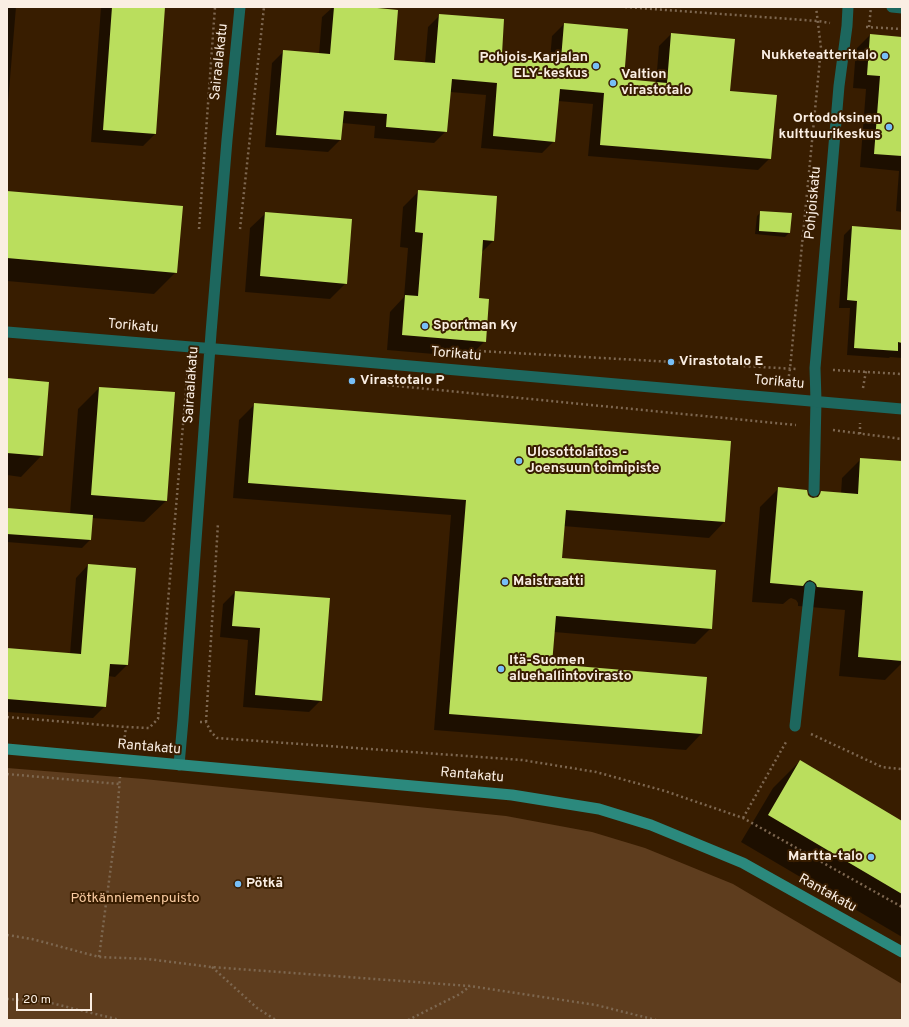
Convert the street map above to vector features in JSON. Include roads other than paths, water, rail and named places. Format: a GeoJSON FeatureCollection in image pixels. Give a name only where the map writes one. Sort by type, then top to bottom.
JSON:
{"type":"FeatureCollection","features":[{"type":"Feature","properties":{"kind":"main road","name":"Rantakatu"},"geometry":{"type":"LineString","coordinates":[[7,749],[512,795],[599,810],[651,825],[743,864],[902,952]]}},
{"type":"Feature","properties":{"kind":"street","name":"Sairaalakatu"},"geometry":{"type":"LineString","coordinates":[[179,765],[210,349],[227,140],[240,7]]}},
{"type":"Feature","properties":{"kind":"street","name":"Pohjoiskatu"},"geometry":{"type":"LineString","coordinates":[[814,491],[816,360],[839,86],[848,7]]}},
{"type":"Feature","properties":{"kind":"street"},"geometry":{"type":"LineString","coordinates":[[892,7],[902,8]]}},
{"type":"Feature","properties":{"kind":"street","name":"Torikatu"},"geometry":{"type":"LineString","coordinates":[[7,332],[902,409]]}},
{"type":"Feature","properties":{"kind":"street"},"geometry":{"type":"LineString","coordinates":[[796,726],[810,587]]}},
{"type":"Feature","properties":{"kind":"place","name":"Nukketeatteritalo"},"geometry":{"type":"Point","coordinates":[885,56]}},
{"type":"Feature","properties":{"kind":"place","name":"Pohjois-Karjalan ELY-keskus"},"geometry":{"type":"Point","coordinates":[596,66]}},
{"type":"Feature","properties":{"kind":"place","name":"Valtion virastotalo"},"geometry":{"type":"Point","coordinates":[613,83]}},
{"type":"Feature","properties":{"kind":"place","name":"Ortodoksinen kulttuurikeskus"},"geometry":{"type":"Point","coordinates":[889,127]}},
{"type":"Feature","properties":{"kind":"place","name":"Sportman Ky"},"geometry":{"type":"Point","coordinates":[425,326]}},
{"type":"Feature","properties":{"kind":"place","name":"Virastotalo E"},"geometry":{"type":"Point","coordinates":[671,362]}},
{"type":"Feature","properties":{"kind":"place","name":"Virastotalo P"},"geometry":{"type":"Point","coordinates":[352,381]}},
{"type":"Feature","properties":{"kind":"place","name":"Ulosottolaitos - Joensuun toimipiste"},"geometry":{"type":"Point","coordinates":[519,461]}},
{"type":"Feature","properties":{"kind":"place","name":"Maistraatti"},"geometry":{"type":"Point","coordinates":[505,582]}},
{"type":"Feature","properties":{"kind":"place","name":"Itä-Suomen aluehallintovirasto"},"geometry":{"type":"Point","coordinates":[501,669]}},
{"type":"Feature","properties":{"kind":"place","name":"Martta-talo"},"geometry":{"type":"Point","coordinates":[871,857]}},
{"type":"Feature","properties":{"kind":"place","name":"Pötkä"},"geometry":{"type":"Point","coordinates":[238,884]}},
{"type":"Feature","properties":{"kind":"park label","name":"Pötkänniemenpuisto"},"geometry":{"type":"Point","coordinates":[135,899]}}]}
